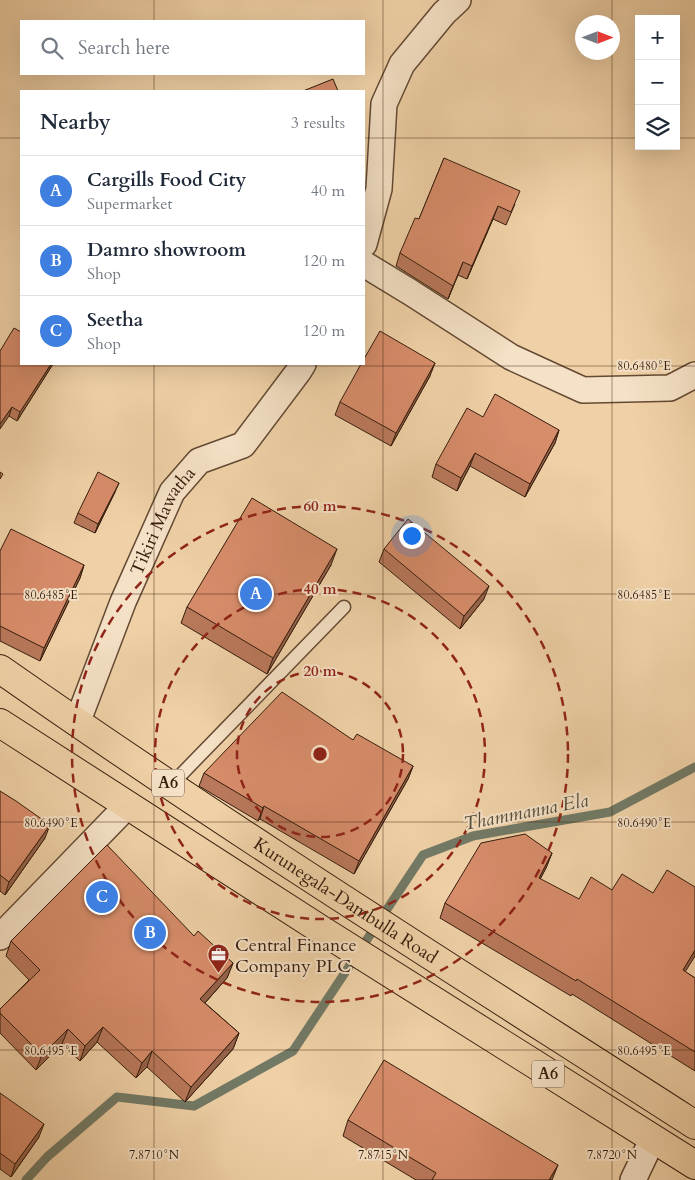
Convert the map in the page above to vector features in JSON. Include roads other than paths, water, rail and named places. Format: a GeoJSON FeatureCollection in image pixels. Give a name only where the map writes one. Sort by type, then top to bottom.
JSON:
{"type":"FeatureCollection","features":[{"type":"Feature","properties":{"kind":"highway","name":"Kurunegala-Dambulla Road"},"geometry":{"type":"LineString","coordinates":[[0,669],[77,723],[336,895],[695,1125]]}},
{"type":"Feature","properties":{"kind":"highway","name":"A6"},"geometry":{"type":"LineString","coordinates":[[0,722],[468,1024],[695,1165]]}},
{"type":"Feature","properties":{"kind":"street"},"geometry":{"type":"LineString","coordinates":[[365,240],[379,189],[384,104],[402,64],[444,13],[458,0]]}},
{"type":"Feature","properties":{"kind":"street"},"geometry":{"type":"LineString","coordinates":[[365,265],[511,357],[583,390],[670,388],[695,376]]}},
{"type":"Feature","properties":{"kind":"street","name":"Tikiri Mawatha"},"geometry":{"type":"LineString","coordinates":[[77,723],[123,602],[172,492],[199,460],[243,444],[302,365]]}},
{"type":"Feature","properties":{"kind":"street"},"geometry":{"type":"LineString","coordinates":[[0,937],[128,805]]}},
{"type":"Feature","properties":{"kind":"street"},"geometry":{"type":"LineString","coordinates":[[633,1180],[653,1138]]}},
{"type":"Feature","properties":{"kind":"lane"},"geometry":{"type":"LineString","coordinates":[[171,785],[344,607]]}},
{"type":"Feature","properties":{"kind":"waterway","name":"Thammanna Ela"},"geometry":{"type":"LineString","coordinates":[[26,1180],[47,1157],[117,1097],[194,1106],[293,1051],[423,855],[473,836],[610,812],[695,767]]}},
{"type":"Feature","properties":{"kind":"place","name":"Cargills Food City"},"geometry":{"type":"Point","coordinates":[256,594]}},
{"type":"Feature","properties":{"kind":"place","name":"Seetha"},"geometry":{"type":"Point","coordinates":[102,897]}},
{"type":"Feature","properties":{"kind":"place","name":"Damro showroom"},"geometry":{"type":"Point","coordinates":[150,933]}},
{"type":"Feature","properties":{"kind":"place","name":"Central Finance Company PLC"},"geometry":{"type":"Point","coordinates":[219,974]}}]}
